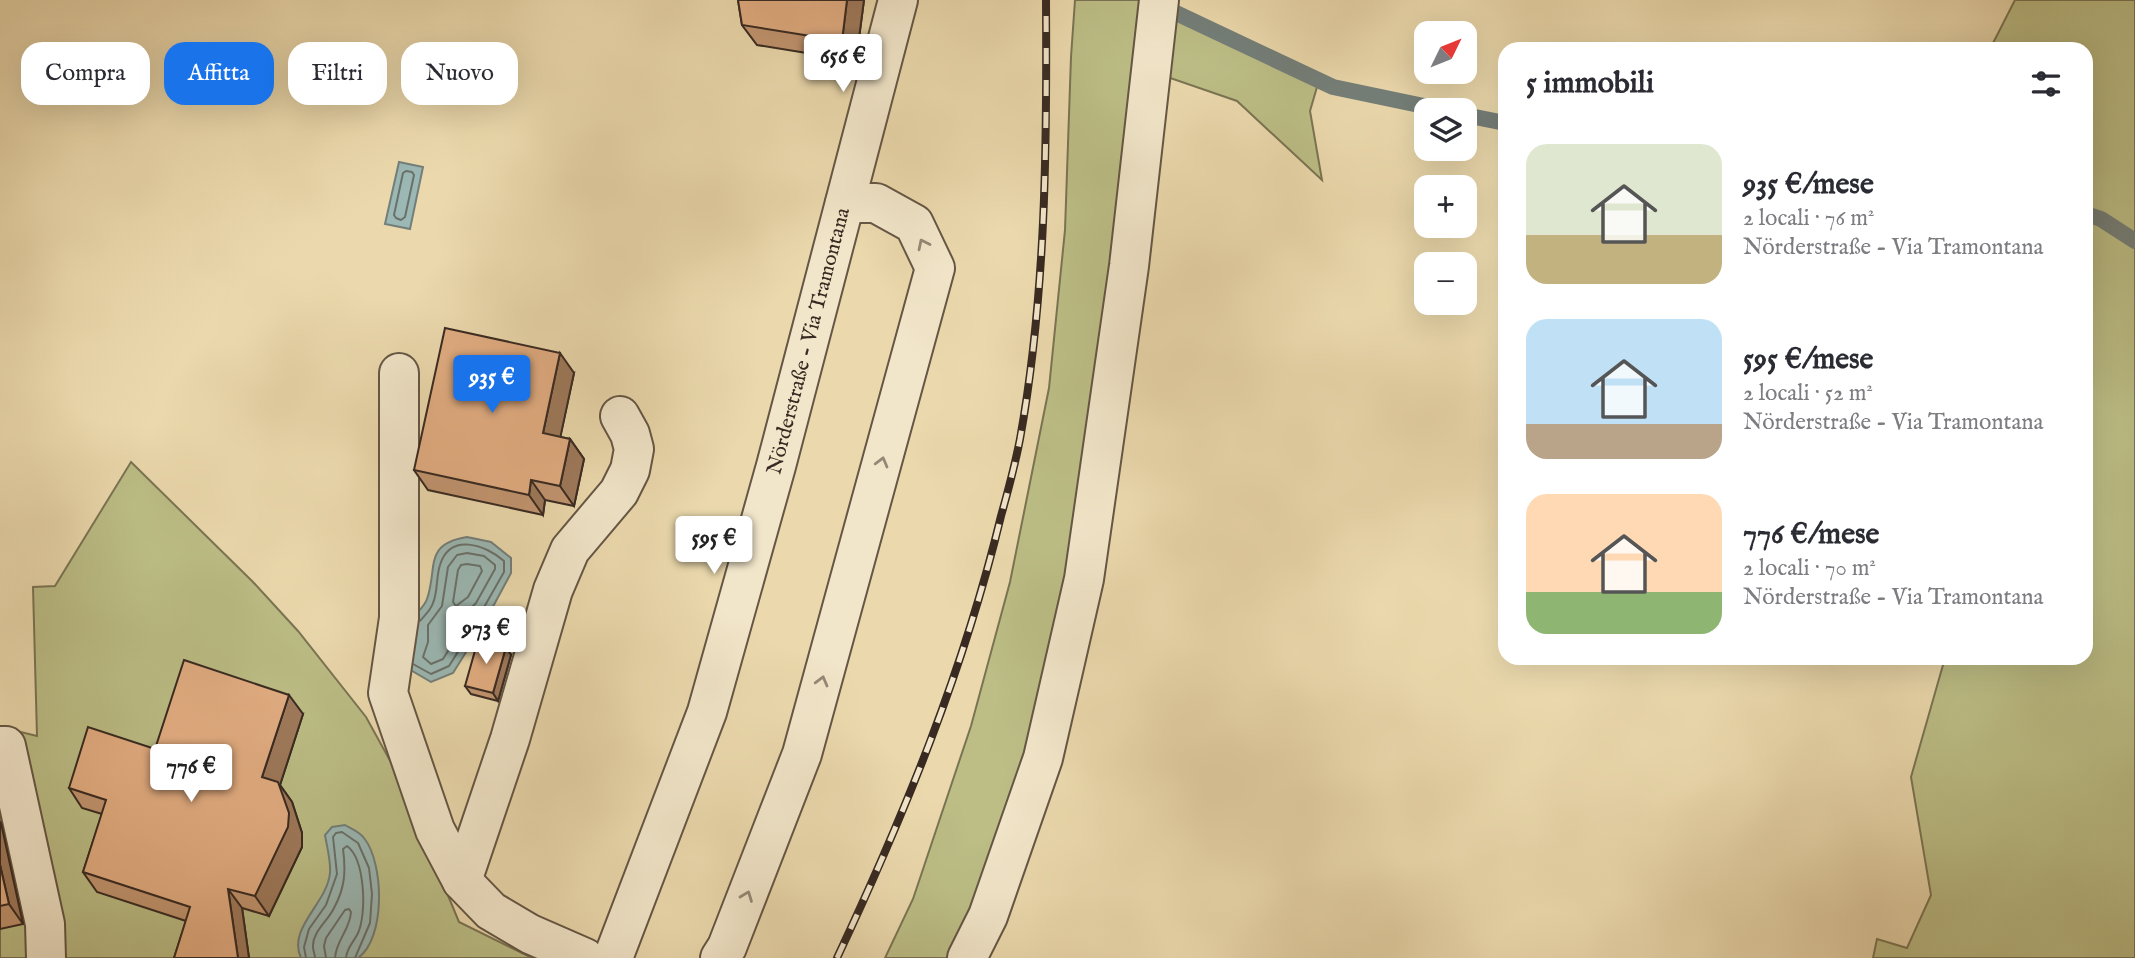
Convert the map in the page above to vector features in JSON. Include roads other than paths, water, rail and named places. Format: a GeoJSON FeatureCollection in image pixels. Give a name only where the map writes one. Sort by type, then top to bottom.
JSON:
{"type":"FeatureCollection","features":[{"type":"Feature","properties":{"kind":"street","name":"Nörderstraße - Via Tramontana"},"geometry":{"type":"LineString","coordinates":[[613,958],[707,712],[776,466],[898,0]]}},
{"type":"Feature","properties":{"kind":"street"},"geometry":{"type":"LineString","coordinates":[[967,958],[988,916],[1043,758],[1084,579],[1129,266],[1158,16]]}},
{"type":"Feature","properties":{"kind":"street"},"geometry":{"type":"LineString","coordinates":[[720,958],[727,947],[802,754],[935,268],[914,224],[876,203],[845,203]]}},
{"type":"Feature","properties":{"kind":"street"},"geometry":{"type":"LineString","coordinates":[[399,373],[399,618],[388,693],[435,830],[462,881],[491,911],[530,934],[585,958]]}},
{"type":"Feature","properties":{"kind":"street"},"geometry":{"type":"LineString","coordinates":[[462,881],[510,739],[553,590],[570,550],[619,492],[630,470],[634,449],[630,434],[620,416]]}},
{"type":"Feature","properties":{"kind":"street"},"geometry":{"type":"LineString","coordinates":[[0,746],[6,746],[42,912],[46,958]]}},
{"type":"Feature","properties":{"kind":"water"},"geometry":{"type":"Polygon","coordinates":[[[399,162],[423,167],[410,229],[385,224],[399,162]]]}},
{"type":"Feature","properties":{"kind":"water"},"geometry":{"type":"Polygon","coordinates":[[[467,537],[491,542],[511,558],[511,573],[489,614],[472,628],[468,649],[453,673],[431,682],[402,665],[408,633],[412,619],[427,599],[438,552],[453,540],[467,537]]]}},
{"type":"Feature","properties":{"kind":"water"},"geometry":{"type":"Polygon","coordinates":[[[345,825],[364,838],[375,864],[379,900],[374,934],[358,958],[301,958],[299,936],[322,895],[330,873],[325,835],[332,827],[345,825]]]}},
{"type":"Feature","properties":{"kind":"waterway"},"geometry":{"type":"LineString","coordinates":[[1157,4],[1333,87],[1414,104]]}},
{"type":"Feature","properties":{"kind":"waterway"},"geometry":{"type":"LineString","coordinates":[[1477,117],[1498,122]]}},
{"type":"Feature","properties":{"kind":"waterway"},"geometry":{"type":"LineString","coordinates":[[2093,216],[2135,241]]}},
{"type":"Feature","properties":{"kind":"railway"},"geometry":{"type":"LineString","coordinates":[[837,958],[909,796],[951,686],[986,573],[1018,449],[1029,384],[1040,275],[1045,165],[1046,0]]}}]}
